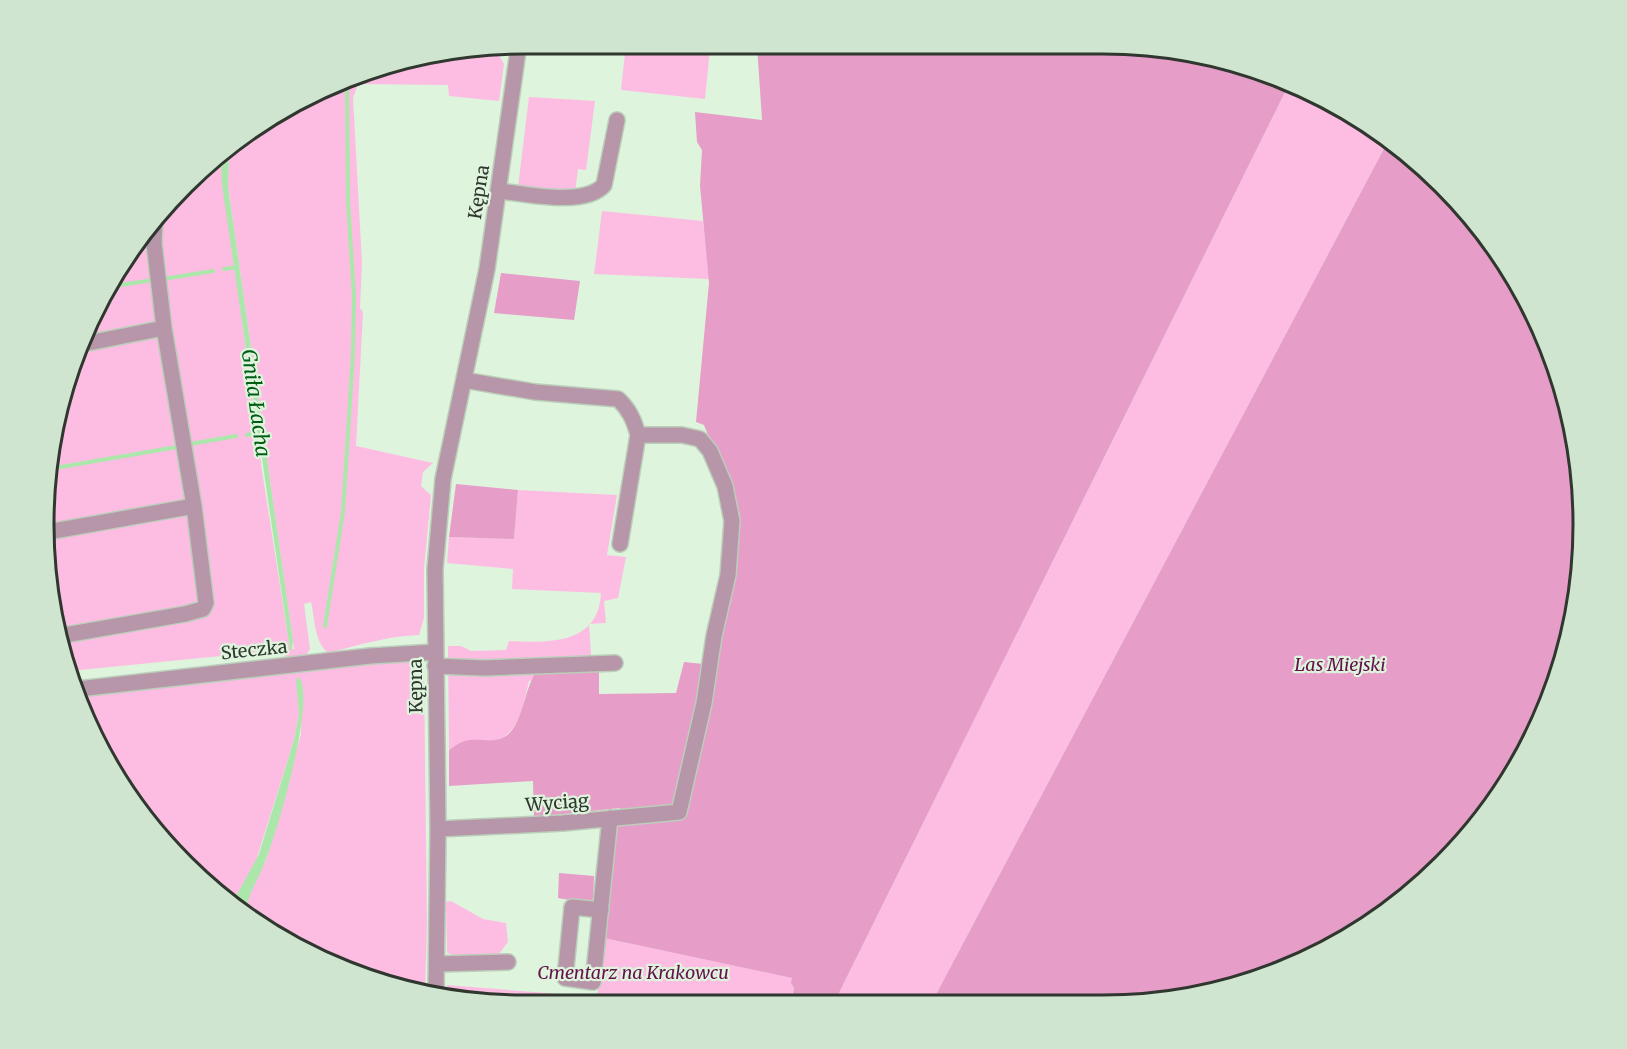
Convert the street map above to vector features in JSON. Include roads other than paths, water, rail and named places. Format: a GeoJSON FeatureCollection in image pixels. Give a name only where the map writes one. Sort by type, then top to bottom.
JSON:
{"type":"FeatureCollection","features":[{"type":"Feature","properties":{"kind":"street","name":"Kępna"},"geometry":{"type":"LineString","coordinates":[[436,987],[438,829],[435,569],[443,479],[465,380],[500,191],[518,54]]}},
{"type":"Feature","properties":{"kind":"street"},"geometry":{"type":"LineString","coordinates":[[500,191],[577,198],[599,191],[604,185],[617,120]]}},
{"type":"Feature","properties":{"kind":"street"},"geometry":{"type":"LineString","coordinates":[[67,634],[203,609],[206,594],[194,506],[164,328],[154,234]]}},
{"type":"Feature","properties":{"kind":"street"},"geometry":{"type":"LineString","coordinates":[[91,342],[164,328]]}},
{"type":"Feature","properties":{"kind":"street"},"geometry":{"type":"LineString","coordinates":[[465,380],[535,392],[618,399],[634,420],[638,435],[620,544]]}},
{"type":"Feature","properties":{"kind":"street","name":"Wyciąg"},"geometry":{"type":"LineString","coordinates":[[438,829],[563,824],[679,812],[704,702],[714,636],[728,575],[732,521],[725,486],[710,451],[700,439],[682,435],[638,435]]}},
{"type":"Feature","properties":{"kind":"street"},"geometry":{"type":"LineString","coordinates":[[54,531],[194,506]]}},
{"type":"Feature","properties":{"kind":"street","name":"Steczka"},"geometry":{"type":"LineString","coordinates":[[84,688],[328,661],[435,659],[484,668],[615,663]]}},
{"type":"Feature","properties":{"kind":"street"},"geometry":{"type":"LineString","coordinates":[[601,910],[572,907],[565,978],[593,982],[601,910],[610,818]]}},
{"type":"Feature","properties":{"kind":"street"},"geometry":{"type":"LineString","coordinates":[[438,964],[508,962]]}},
{"type":"Feature","properties":{"kind":"water","name":"Gniła Łacha"},"geometry":{"type":"Polygon","coordinates":[[[229,159],[228,187],[293,641],[292,650],[290,650],[222,185],[221,165],[229,159]]]}},
{"type":"Feature","properties":{"kind":"water"},"geometry":{"type":"Polygon","coordinates":[[[299,677],[303,690],[303,711],[293,766],[272,844],[248,905],[236,896],[259,854],[294,740],[299,714],[296,680],[299,677]]]}},
{"type":"Feature","properties":{"kind":"waterway"},"geometry":{"type":"LineString","coordinates":[[325,626],[343,512],[353,354],[354,296],[348,201],[347,89]]}},
{"type":"Feature","properties":{"kind":"waterway"},"geometry":{"type":"LineString","coordinates":[[224,269],[237,267]]}},
{"type":"Feature","properties":{"kind":"waterway"},"geometry":{"type":"LineString","coordinates":[[163,279],[213,271]]}},
{"type":"Feature","properties":{"kind":"waterway"},"geometry":{"type":"LineString","coordinates":[[119,285],[153,280]]}},
{"type":"Feature","properties":{"kind":"waterway"},"geometry":{"type":"LineString","coordinates":[[247,435],[260,432]]}},
{"type":"Feature","properties":{"kind":"waterway"},"geometry":{"type":"LineString","coordinates":[[190,444],[236,436]]}},
{"type":"Feature","properties":{"kind":"waterway"},"geometry":{"type":"LineString","coordinates":[[58,468],[177,447]]}},
{"type":"Feature","properties":{"kind":"park label","name":"Las Miejski"},"geometry":{"type":"Point","coordinates":[1340,665]}},
{"type":"Feature","properties":{"kind":"park label","name":"Cmentarz na Krakowcu"},"geometry":{"type":"Point","coordinates":[633,973]}}]}
